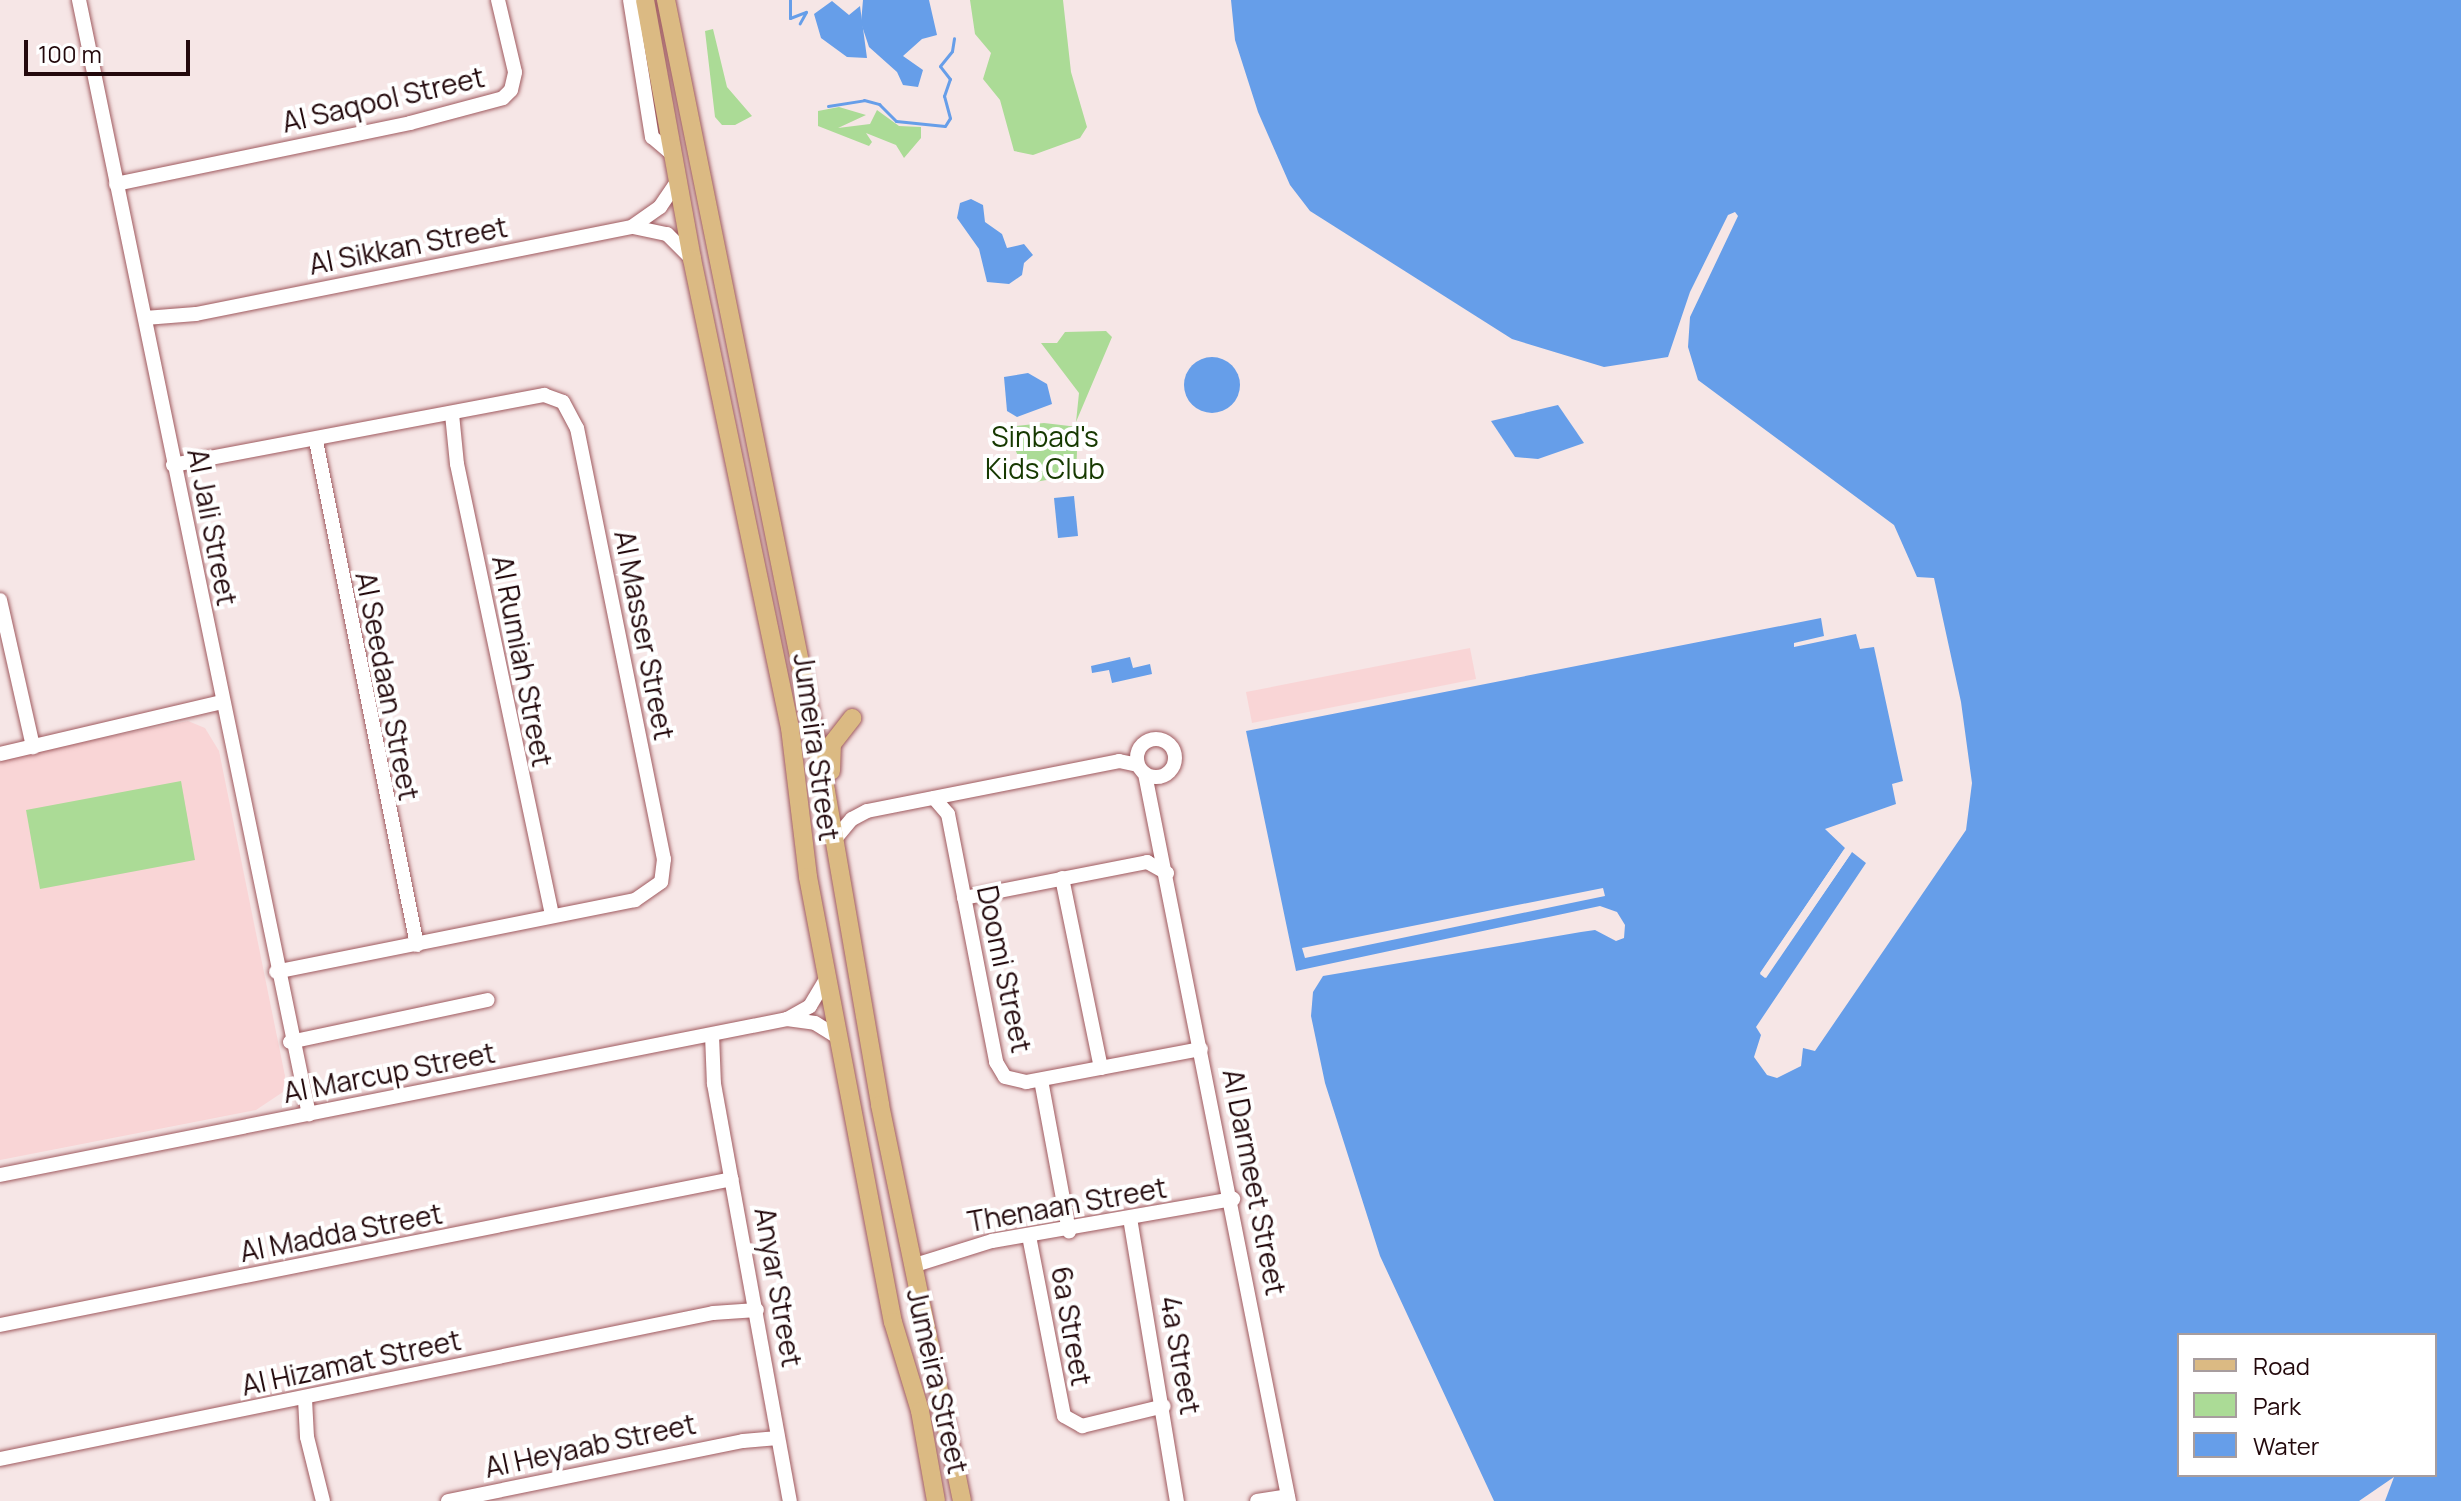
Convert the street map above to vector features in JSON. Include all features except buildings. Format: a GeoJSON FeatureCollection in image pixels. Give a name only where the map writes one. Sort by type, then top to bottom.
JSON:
{"type":"FeatureCollection","features":[{"type":"Feature","properties":{"kind":"main road","name":"Jumeira Street"},"geometry":{"type":"LineString","coordinates":[[645,0],[692,259],[778,663],[794,755],[808,877],[893,1322],[920,1411],[935,1499]]}},
{"type":"Feature","properties":{"kind":"main road","name":"Jumeira Street"},"geometry":{"type":"LineString","coordinates":[[666,0],[832,817],[912,1266],[962,1501]]}},
{"type":"Feature","properties":{"kind":"main road"},"geometry":{"type":"LineString","coordinates":[[771,519],[783,500]]}},
{"type":"Feature","properties":{"kind":"main road"},"geometry":{"type":"LineString","coordinates":[[778,663],[791,681],[799,720],[813,725]]}},
{"type":"Feature","properties":{"kind":"main road"},"geometry":{"type":"LineString","coordinates":[[832,817],[831,749],[852,718]]}},
{"type":"Feature","properties":{"kind":"main road"},"geometry":{"type":"LineString","coordinates":[[794,755],[809,759],[818,799],[832,817]]}},
{"type":"Feature","properties":{"kind":"street","name":"Al Jali Street"},"geometry":{"type":"LineString","coordinates":[[79,0],[304,1116]]}},
{"type":"Feature","properties":{"kind":"street","name":"Al Saqool Street"},"geometry":{"type":"LineString","coordinates":[[115,180],[396,126],[503,98],[511,90],[515,72],[498,0]]}},
{"type":"Feature","properties":{"kind":"street"},"geometry":{"type":"LineString","coordinates":[[630,0],[652,137],[675,156]]}},
{"type":"Feature","properties":{"kind":"street","name":"Al Sikkan Street"},"geometry":{"type":"LineString","coordinates":[[633,227],[660,207],[679,178]]}},
{"type":"Feature","properties":{"kind":"street","name":"Al Sikkan Street"},"geometry":{"type":"LineString","coordinates":[[146,323],[633,227],[667,234],[692,259]]}},
{"type":"Feature","properties":{"kind":"street","name":"Al Masser Street"},"geometry":{"type":"LineString","coordinates":[[174,469],[544,395],[559,399],[574,417],[664,859],[661,882],[646,896],[413,946],[275,968]]}},
{"type":"Feature","properties":{"kind":"street","name":"Al Rumiah Street"},"geometry":{"type":"LineString","coordinates":[[448,415],[547,917]]}},
{"type":"Feature","properties":{"kind":"street","name":"Al Seedaan Street"},"geometry":{"type":"LineString","coordinates":[[312,442],[413,946]]}},
{"type":"Feature","properties":{"kind":"street"},"geometry":{"type":"LineString","coordinates":[[0,600],[28,748]]}},
{"type":"Feature","properties":{"kind":"street"},"geometry":{"type":"LineString","coordinates":[[0,754],[222,707]]}},
{"type":"Feature","properties":{"kind":"street","name":"Al Darmeet Street"},"geometry":{"type":"LineString","coordinates":[[1167,873],[1141,769],[1144,743],[1166,741],[1176,758],[1162,777],[1157,799],[1167,873],[1233,1199],[1288,1498]]}},
{"type":"Feature","properties":{"kind":"street"},"geometry":{"type":"LineString","coordinates":[[835,839],[862,813],[1119,761],[1162,777]]}},
{"type":"Feature","properties":{"kind":"street"},"geometry":{"type":"LineString","coordinates":[[934,798],[948,814],[956,794]]}},
{"type":"Feature","properties":{"kind":"street","name":"Doomi Street"},"geometry":{"type":"LineString","coordinates":[[948,814],[998,1068],[1015,1082],[1041,1080],[1201,1049]]}},
{"type":"Feature","properties":{"kind":"street"},"geometry":{"type":"LineString","coordinates":[[1147,862],[1159,843]]}},
{"type":"Feature","properties":{"kind":"street"},"geometry":{"type":"LineString","coordinates":[[964,898],[1147,862],[1167,873]]}},
{"type":"Feature","properties":{"kind":"street"},"geometry":{"type":"LineString","coordinates":[[1062,878],[1101,1068]]}},
{"type":"Feature","properties":{"kind":"street","name":"Al Marcup Street"},"geometry":{"type":"LineString","coordinates":[[0,1175],[787,1019],[810,1006],[827,978]]}},
{"type":"Feature","properties":{"kind":"street"},"geometry":{"type":"LineString","coordinates":[[290,1042],[488,1000]]}},
{"type":"Feature","properties":{"kind":"street","name":"Al Marcup Street"},"geometry":{"type":"LineString","coordinates":[[787,1019],[815,1023],[839,1038]]}},
{"type":"Feature","properties":{"kind":"street","name":"Anyar Street"},"geometry":{"type":"LineString","coordinates":[[707,1036],[790,1501]]}},
{"type":"Feature","properties":{"kind":"street"},"geometry":{"type":"LineString","coordinates":[[1041,1080],[1069,1231]]}},
{"type":"Feature","properties":{"kind":"street","name":"Al Madda Street"},"geometry":{"type":"LineString","coordinates":[[0,1325],[731,1174]]}},
{"type":"Feature","properties":{"kind":"street","name":"Thenaan Street"},"geometry":{"type":"LineString","coordinates":[[912,1266],[933,1256],[1233,1199]]}},
{"type":"Feature","properties":{"kind":"street","name":"4a Street"},"geometry":{"type":"LineString","coordinates":[[1130,1218],[1164,1406],[1177,1501]]}},
{"type":"Feature","properties":{"kind":"street","name":"6a Street"},"geometry":{"type":"LineString","coordinates":[[1029,1236],[1059,1401],[1067,1420],[1082,1426],[1164,1406]]}},
{"type":"Feature","properties":{"kind":"street","name":"Al Hizamat Street"},"geometry":{"type":"LineString","coordinates":[[0,1459],[756,1305]]}},
{"type":"Feature","properties":{"kind":"street"},"geometry":{"type":"LineString","coordinates":[[300,1400],[320,1501]]}},
{"type":"Feature","properties":{"kind":"street","name":"Al Heyaab Street"},"geometry":{"type":"LineString","coordinates":[[448,1501],[777,1434]]}},
{"type":"Feature","properties":{"kind":"street"},"geometry":{"type":"LineString","coordinates":[[1257,1501],[1288,1498]]}},
{"type":"Feature","properties":{"kind":"shaded area"},"geometry":{"type":"Polygon","coordinates":[[[1470,648],[1476,679],[1252,723],[1246,692],[1470,648]]]}},
{"type":"Feature","properties":{"kind":"shaded area"},"geometry":{"type":"Polygon","coordinates":[[[188,721],[205,728],[219,751],[285,1076],[283,1092],[256,1110],[0,1160],[0,759],[188,721]]]}},
{"type":"Feature","properties":{"kind":"green space"},"geometry":{"type":"Polygon","coordinates":[[[970,0],[1063,0],[1071,72],[1087,127],[1080,138],[1033,155],[1014,151],[1000,100],[983,79],[991,53],[975,34],[970,0]]]}},
{"type":"Feature","properties":{"kind":"green space"},"geometry":{"type":"Polygon","coordinates":[[[713,29],[727,87],[752,116],[735,125],[722,125],[715,117],[705,31],[713,29]]]}},
{"type":"Feature","properties":{"kind":"green space"},"geometry":{"type":"Polygon","coordinates":[[[839,107],[866,115],[838,128],[870,124],[877,110],[899,126],[921,127],[921,138],[904,158],[896,145],[866,133],[872,142],[869,146],[818,126],[818,111],[839,107]]]}},
{"type":"Feature","properties":{"kind":"green space"},"geometry":{"type":"Polygon","coordinates":[[[1106,331],[1112,337],[1076,422],[1079,393],[1041,343],[1057,343],[1065,332],[1106,331]]]}},
{"type":"Feature","properties":{"kind":"green space","name":"Sinbad's Kids Club"},"geometry":{"type":"Polygon","coordinates":[[[1044,423],[1078,427],[1076,475],[1029,483],[1006,427],[1044,423]]]}},
{"type":"Feature","properties":{"kind":"green space"},"geometry":{"type":"Polygon","coordinates":[[[181,781],[195,860],[40,889],[26,810],[181,781]]]}},
{"type":"Feature","properties":{"kind":"water"},"geometry":{"type":"Polygon","coordinates":[[[863,0],[929,0],[937,35],[922,39],[903,56],[923,70],[918,87],[903,85],[897,72],[869,47],[861,23],[863,0]]]}},
{"type":"Feature","properties":{"kind":"water"},"geometry":{"type":"Polygon","coordinates":[[[1231,0],[2461,0],[2461,1501],[2385,1501],[2394,1477],[2359,1501],[1494,1501],[1380,1256],[1325,1083],[1311,1016],[1313,992],[1323,976],[1581,932],[1595,930],[1616,941],[1624,938],[1625,925],[1617,912],[1600,906],[1296,971],[1246,731],[1821,618],[1824,636],[1794,643],[1794,647],[1856,634],[1860,649],[1874,647],[1903,781],[1892,784],[1896,804],[1825,829],[1845,848],[1760,973],[1766,978],[1852,852],[1866,863],[1756,1027],[1761,1035],[1754,1057],[1767,1075],[1777,1078],[1801,1066],[1803,1048],[1815,1051],[1966,830],[1972,783],[1961,702],[1934,578],[1917,577],[1894,525],[1698,380],[1688,347],[1690,317],[1738,216],[1735,212],[1728,215],[1690,292],[1668,357],[1604,367],[1512,339],[1310,211],[1290,185],[1258,112],[1235,40],[1231,0]]]}},
{"type":"Feature","properties":{"kind":"water"},"geometry":{"type":"Polygon","coordinates":[[[832,1],[849,15],[860,6],[867,58],[847,57],[821,38],[814,14],[832,1]]]}},
{"type":"Feature","properties":{"kind":"water"},"geometry":{"type":"Polygon","coordinates":[[[971,199],[983,205],[985,222],[1002,234],[1007,248],[1024,244],[1033,255],[1024,263],[1022,275],[1009,284],[987,282],[979,249],[957,218],[960,203],[971,199]]]}},
{"type":"Feature","properties":{"kind":"water"},"geometry":{"type":"Polygon","coordinates":[[[1212,357],[1232,365],[1240,385],[1232,405],[1212,413],[1192,405],[1184,385],[1192,365],[1212,357]]]}},
{"type":"Feature","properties":{"kind":"water"},"geometry":{"type":"Polygon","coordinates":[[[1028,373],[1047,384],[1052,404],[1017,417],[1007,411],[1004,377],[1028,373]]]}},
{"type":"Feature","properties":{"kind":"water"},"geometry":{"type":"Polygon","coordinates":[[[1558,405],[1584,443],[1538,459],[1515,457],[1491,421],[1558,405]]]}},
{"type":"Feature","properties":{"kind":"water"},"geometry":{"type":"Polygon","coordinates":[[[1074,496],[1078,536],[1058,538],[1054,498],[1074,496]]]}},
{"type":"Feature","properties":{"kind":"water"},"geometry":{"type":"Polygon","coordinates":[[[1130,657],[1133,668],[1150,664],[1152,674],[1112,683],[1109,670],[1092,673],[1091,666],[1130,657]]]}},
{"type":"Feature","properties":{"kind":"pier"},"geometry":{"type":"Polygon","coordinates":[[[1845,848],[1833,873],[1852,852],[1765,978],[1760,974],[1845,848]]]}},
{"type":"Feature","properties":{"kind":"pier"},"geometry":{"type":"Polygon","coordinates":[[[1603,888],[1605,896],[1305,958],[1302,948],[1603,888]]]}},
{"type":"Feature","properties":{"kind":"waterway"},"geometry":{"type":"LineString","coordinates":[[790,0],[790,18],[806,12],[800,23]]}},
{"type":"Feature","properties":{"kind":"waterway"},"geometry":{"type":"LineString","coordinates":[[828,106],[864,100],[879,104],[896,121],[945,126],[950,118],[944,96],[950,79],[940,66],[952,51],[954,38]]}}]}
